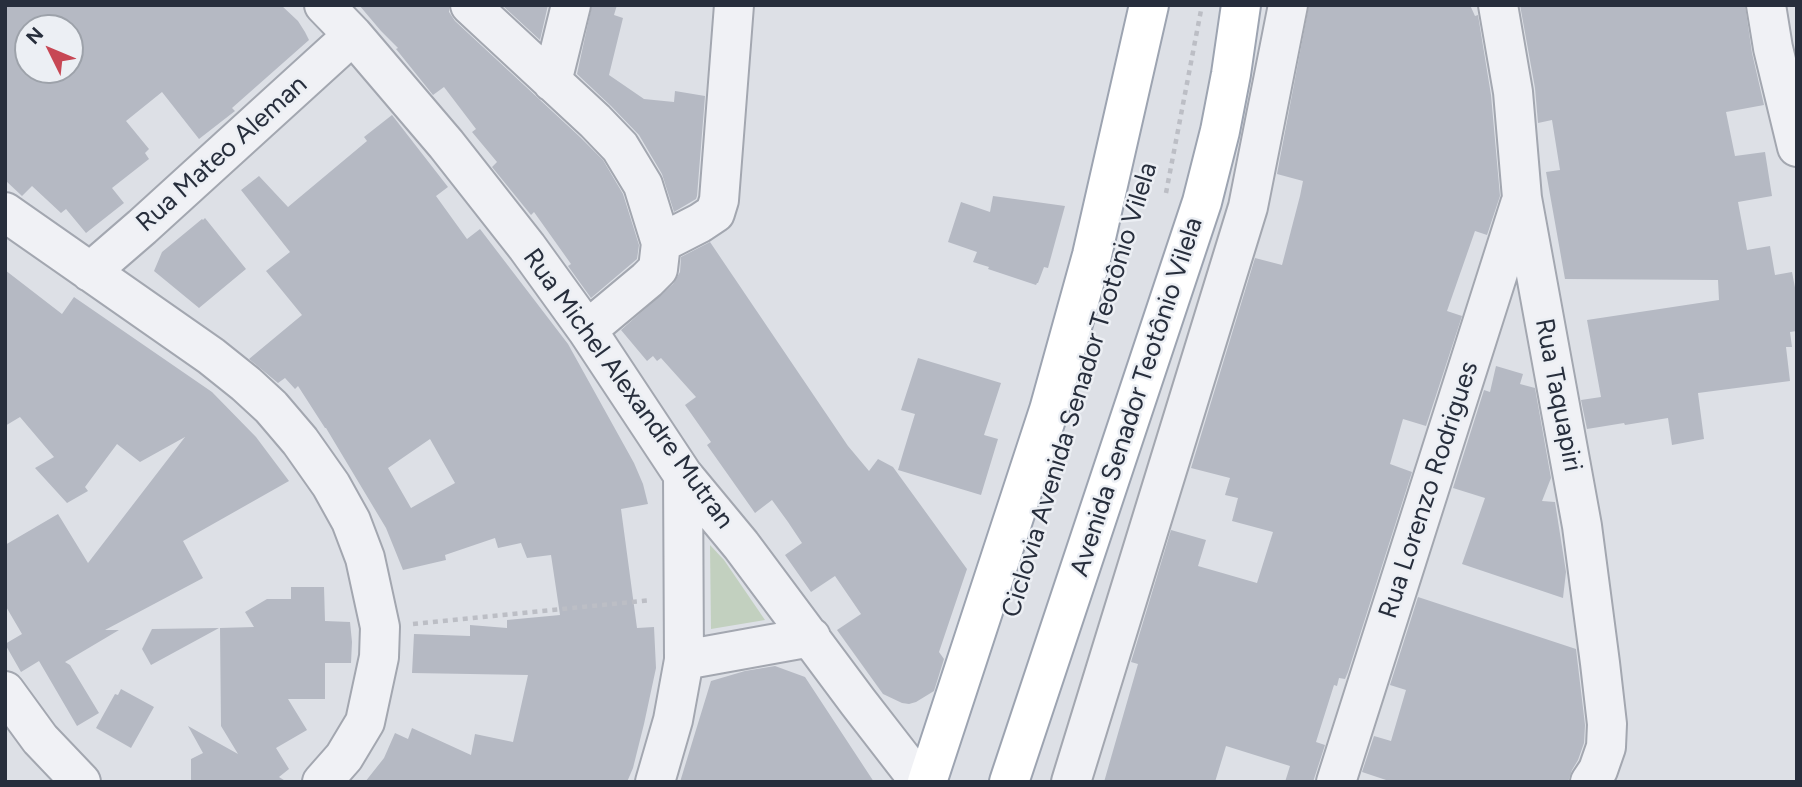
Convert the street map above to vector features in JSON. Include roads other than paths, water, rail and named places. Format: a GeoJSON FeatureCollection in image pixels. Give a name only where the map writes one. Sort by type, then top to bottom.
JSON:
{"type":"FeatureCollection","features":[{"type":"Feature","properties":{"kind":"main road"},"geometry":{"type":"LineString","coordinates":[[927,782],[1049,410],[1092,255],[1149,5]]}},
{"type":"Feature","properties":{"kind":"main road","name":"Avenida Senador Teotônio Vilela"},"geometry":{"type":"LineString","coordinates":[[1009,782],[1202,202],[1220,131],[1241,5]]}},
{"type":"Feature","properties":{"kind":"street","name":"Rua Michel Alexandre Mutran"},"geometry":{"type":"LineString","coordinates":[[324,5],[354,35],[446,144],[527,247],[587,330],[683,475],[741,545],[920,782]]}},
{"type":"Feature","properties":{"kind":"street"},"geometry":{"type":"LineString","coordinates":[[470,5],[620,147],[643,185],[662,243],[658,269],[587,330]]}},
{"type":"Feature","properties":{"kind":"street"},"geometry":{"type":"LineString","coordinates":[[552,82],[571,5]]}},
{"type":"Feature","properties":{"kind":"street"},"geometry":{"type":"LineString","coordinates":[[662,243],[715,213],[719,200],[734,5]]}},
{"type":"Feature","properties":{"kind":"street","name":"Avenida Senador Teotônio Vilela"},"geometry":{"type":"LineString","coordinates":[[1071,782],[1248,207],[1288,5]]}},
{"type":"Feature","properties":{"kind":"street","name":"Rua Taquapiri"},"geometry":{"type":"LineString","coordinates":[[1498,5],[1513,92],[1522,198],[1583,526],[1601,663],[1607,723],[1606,747],[1598,770],[1590,782]]}},
{"type":"Feature","properties":{"kind":"street"},"geometry":{"type":"LineString","coordinates":[[1766,5],[1773,48],[1797,147]]}},
{"type":"Feature","properties":{"kind":"street","name":"Rua Mateo Aleman"},"geometry":{"type":"LineString","coordinates":[[90,272],[354,35]]}},
{"type":"Feature","properties":{"kind":"street","name":"Rua Lorenzo Rodrigues"},"geometry":{"type":"LineString","coordinates":[[1336,782],[1522,198]]}},
{"type":"Feature","properties":{"kind":"street"},"geometry":{"type":"LineString","coordinates":[[5,212],[211,356],[246,384],[271,407],[300,441],[331,485],[351,521],[365,558],[380,627],[379,657],[365,722],[344,757],[322,782]]}},
{"type":"Feature","properties":{"kind":"street"},"geometry":{"type":"LineString","coordinates":[[654,782],[673,720],[684,660],[683,475]]}},
{"type":"Feature","properties":{"kind":"street"},"geometry":{"type":"LineString","coordinates":[[684,660],[811,637]]}},
{"type":"Feature","properties":{"kind":"street"},"geometry":{"type":"LineString","coordinates":[[5,691],[40,739],[80,782]]}}]}
